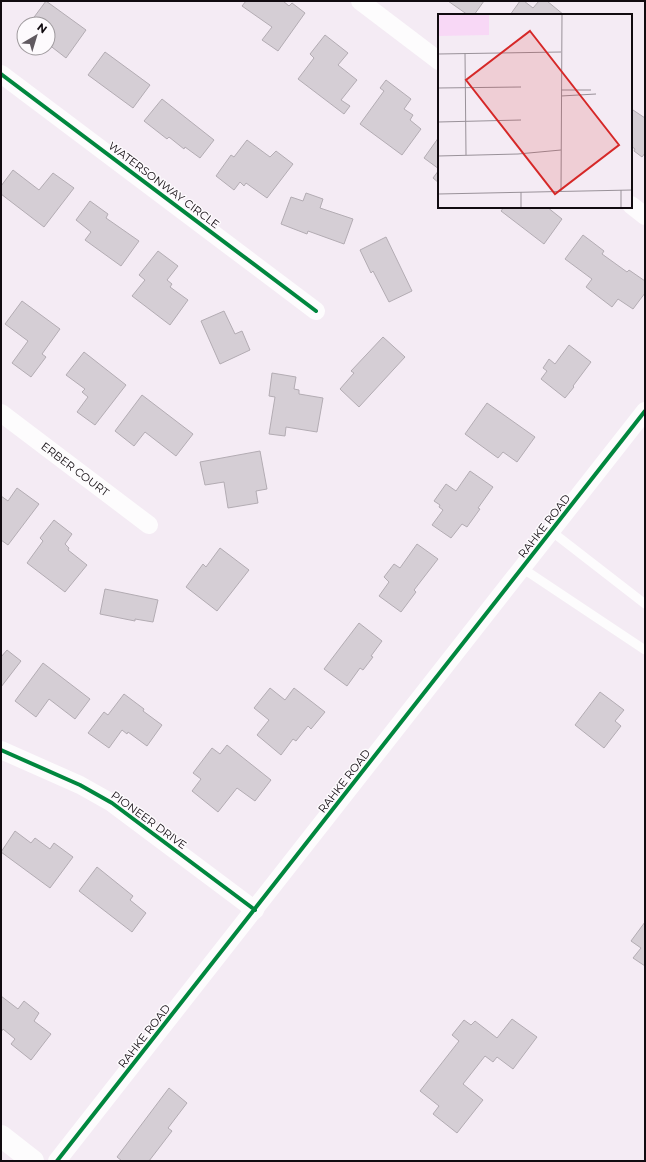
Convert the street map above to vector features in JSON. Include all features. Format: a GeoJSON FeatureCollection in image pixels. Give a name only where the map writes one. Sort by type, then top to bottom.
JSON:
{"type":"FeatureCollection","features":[{"type":"Feature","properties":{"kind":"main road"},"geometry":{"type":"LineString","coordinates":[[1,1136],[33,1161]]}},
{"type":"Feature","properties":{"kind":"street"},"geometry":{"type":"LineString","coordinates":[[360,1],[438,60]]}},
{"type":"Feature","properties":{"kind":"street","name":"WATERSONWAY CIRCLE"},"geometry":{"type":"LineString","coordinates":[[1,74],[316,311]]}},
{"type":"Feature","properties":{"kind":"street"},"geometry":{"type":"LineString","coordinates":[[632,207],[645,216]]}},
{"type":"Feature","properties":{"kind":"street","name":"RAHKE ROAD"},"geometry":{"type":"LineString","coordinates":[[57,1161],[645,411]]}},
{"type":"Feature","properties":{"kind":"street","name":"ERBER COURT"},"geometry":{"type":"LineString","coordinates":[[1,413],[149,525]]}},
{"type":"Feature","properties":{"kind":"street","name":"PIONEER DRIVE"},"geometry":{"type":"LineString","coordinates":[[1,750],[80,785],[112,803],[255,910]]}},
{"type":"Feature","properties":{"kind":"lane"},"geometry":{"type":"LineString","coordinates":[[551,531],[645,604]]}},
{"type":"Feature","properties":{"kind":"lane"},"geometry":{"type":"LineString","coordinates":[[522,568],[645,650]]}},
{"type":"Feature","properties":{"kind":"building"},"geometry":{"type":"Polygon","coordinates":[[[46,1],[86,30],[66,58],[56,50],[56,16],[35,16],[46,1]]]}},
{"type":"Feature","properties":{"kind":"building"},"geometry":{"type":"Polygon","coordinates":[[[246,1],[283,1],[289,6],[292,3],[305,13],[278,51],[262,40],[272,27],[242,6],[246,1]]]}},
{"type":"Feature","properties":{"kind":"building"},"geometry":{"type":"Polygon","coordinates":[[[448,1],[484,1],[475,14],[467,14],[448,1]]]}},
{"type":"Feature","properties":{"kind":"building"},"geometry":{"type":"Polygon","coordinates":[[[520,1],[524,1],[533,8],[539,1],[547,1],[563,14],[511,14],[520,1]]]}},
{"type":"Feature","properties":{"kind":"building"},"geometry":{"type":"Polygon","coordinates":[[[325,35],[348,53],[338,65],[357,80],[341,100],[350,106],[344,114],[298,79],[314,58],[310,54],[325,35]]]}},
{"type":"Feature","properties":{"kind":"building"},"geometry":{"type":"Polygon","coordinates":[[[105,52],[150,85],[133,108],[88,75],[105,52]]]}},
{"type":"Feature","properties":{"kind":"building"},"geometry":{"type":"Polygon","coordinates":[[[386,80],[411,99],[404,109],[413,115],[410,120],[421,129],[402,155],[360,124],[384,91],[380,88],[386,80]]]}},
{"type":"Feature","properties":{"kind":"building"},"geometry":{"type":"Polygon","coordinates":[[[162,99],[214,140],[200,158],[185,147],[184,149],[169,137],[167,139],[144,121],[162,99]]]}},
{"type":"Feature","properties":{"kind":"building"},"geometry":{"type":"Polygon","coordinates":[[[633,110],[645,118],[645,153],[642,157],[634,151],[635,149],[632,147],[633,110]]]}},
{"type":"Feature","properties":{"kind":"building"},"geometry":{"type":"Polygon","coordinates":[[[438,138],[438,168],[424,158],[438,138]]]}},
{"type":"Feature","properties":{"kind":"building"},"geometry":{"type":"Polygon","coordinates":[[[247,140],[270,157],[276,151],[293,164],[267,198],[246,183],[244,186],[240,182],[234,190],[216,176],[231,155],[234,157],[247,140]]]}},
{"type":"Feature","properties":{"kind":"building"},"geometry":{"type":"Polygon","coordinates":[[[13,170],[39,190],[53,173],[74,188],[44,227],[1,194],[1,186],[13,170]]]}},
{"type":"Feature","properties":{"kind":"building"},"geometry":{"type":"Polygon","coordinates":[[[438,171],[438,182],[433,178],[438,171]]]}},
{"type":"Feature","properties":{"kind":"building"},"geometry":{"type":"Polygon","coordinates":[[[306,193],[323,199],[320,208],[353,219],[344,244],[308,231],[307,234],[281,224],[291,197],[303,201],[306,193]]]}},
{"type":"Feature","properties":{"kind":"building"},"geometry":{"type":"Polygon","coordinates":[[[90,201],[108,214],[106,218],[139,241],[121,266],[85,240],[91,232],[76,220],[90,201]]]}},
{"type":"Feature","properties":{"kind":"building"},"geometry":{"type":"Polygon","coordinates":[[[503,208],[548,208],[562,219],[544,244],[501,211],[503,208]]]}},
{"type":"Feature","properties":{"kind":"building"},"geometry":{"type":"Polygon","coordinates":[[[583,235],[604,251],[602,254],[627,272],[629,270],[645,281],[645,293],[633,309],[618,299],[612,307],[586,287],[592,279],[565,259],[583,235]]]}},
{"type":"Feature","properties":{"kind":"building"},"geometry":{"type":"Polygon","coordinates":[[[386,237],[412,291],[389,302],[373,271],[371,273],[360,250],[386,237]]]}},
{"type":"Feature","properties":{"kind":"building"},"geometry":{"type":"Polygon","coordinates":[[[158,251],[178,266],[167,280],[172,284],[170,287],[188,300],[170,325],[132,296],[145,280],[139,275],[158,251]]]}},
{"type":"Feature","properties":{"kind":"building"},"geometry":{"type":"Polygon","coordinates":[[[22,301],[60,329],[42,354],[46,357],[31,377],[12,363],[28,341],[5,324],[22,301]]]}},
{"type":"Feature","properties":{"kind":"building"},"geometry":{"type":"Polygon","coordinates":[[[224,311],[235,334],[242,331],[250,350],[220,364],[201,321],[224,311]]]}},
{"type":"Feature","properties":{"kind":"building"},"geometry":{"type":"Polygon","coordinates":[[[383,337],[405,357],[359,407],[340,389],[354,373],[351,371],[383,337]]]}},
{"type":"Feature","properties":{"kind":"building"},"geometry":{"type":"Polygon","coordinates":[[[569,345],[591,362],[565,398],[541,379],[547,371],[543,368],[549,359],[555,364],[569,345]]]}},
{"type":"Feature","properties":{"kind":"building"},"geometry":{"type":"Polygon","coordinates":[[[84,352],[126,385],[95,425],[77,412],[88,397],[82,392],[85,389],[66,375],[84,352]]]}},
{"type":"Feature","properties":{"kind":"building"},"geometry":{"type":"Polygon","coordinates":[[[272,373],[296,377],[294,389],[299,390],[299,394],[323,398],[317,432],[286,427],[285,436],[269,434],[275,397],[269,396],[272,373]]]}},
{"type":"Feature","properties":{"kind":"building"},"geometry":{"type":"Polygon","coordinates":[[[142,395],[193,434],[176,456],[145,432],[134,446],[115,431],[142,395]]]}},
{"type":"Feature","properties":{"kind":"building"},"geometry":{"type":"Polygon","coordinates":[[[487,403],[535,437],[517,462],[503,452],[498,458],[465,434],[487,403]]]}},
{"type":"Feature","properties":{"kind":"building"},"geometry":{"type":"Polygon","coordinates":[[[260,451],[267,489],[256,491],[258,503],[228,508],[224,482],[205,485],[200,462],[260,451]]]}},
{"type":"Feature","properties":{"kind":"building"},"geometry":{"type":"Polygon","coordinates":[[[470,471],[493,487],[467,527],[462,524],[451,538],[432,525],[443,510],[439,507],[440,505],[434,501],[446,484],[456,491],[470,471]]]}},
{"type":"Feature","properties":{"kind":"building"},"geometry":{"type":"Polygon","coordinates":[[[17,488],[39,504],[8,545],[1,540],[1,496],[8,501],[17,488]]]}},
{"type":"Feature","properties":{"kind":"building"},"geometry":{"type":"Polygon","coordinates":[[[54,520],[72,534],[65,544],[69,548],[68,550],[87,565],[65,592],[27,563],[43,541],[40,538],[54,520]]]}},
{"type":"Feature","properties":{"kind":"building"},"geometry":{"type":"Polygon","coordinates":[[[417,544],[438,559],[414,590],[416,592],[401,612],[379,596],[389,582],[384,577],[394,564],[400,568],[417,544]]]}},
{"type":"Feature","properties":{"kind":"building"},"geometry":{"type":"Polygon","coordinates":[[[220,548],[249,570],[217,611],[186,587],[203,564],[206,567],[220,548]]]}},
{"type":"Feature","properties":{"kind":"building"},"geometry":{"type":"Polygon","coordinates":[[[105,589],[158,600],[153,622],[135,619],[135,621],[100,614],[105,589]]]}},
{"type":"Feature","properties":{"kind":"building"},"geometry":{"type":"Polygon","coordinates":[[[359,623],[382,641],[371,656],[373,657],[363,670],[360,668],[347,686],[324,669],[359,623]]]}},
{"type":"Feature","properties":{"kind":"building"},"geometry":{"type":"Polygon","coordinates":[[[7,650],[21,661],[1,687],[1,657],[7,650]]]}},
{"type":"Feature","properties":{"kind":"building"},"geometry":{"type":"Polygon","coordinates":[[[43,663],[90,699],[75,719],[49,699],[36,717],[15,701],[43,663]]]}},
{"type":"Feature","properties":{"kind":"building"},"geometry":{"type":"Polygon","coordinates":[[[270,688],[285,700],[294,688],[325,712],[311,729],[308,726],[296,741],[293,739],[281,755],[257,735],[269,720],[254,708],[270,688]]]}},
{"type":"Feature","properties":{"kind":"building"},"geometry":{"type":"Polygon","coordinates":[[[600,692],[624,710],[615,721],[621,726],[604,748],[575,725],[600,692]]]}},
{"type":"Feature","properties":{"kind":"building"},"geometry":{"type":"Polygon","coordinates":[[[124,694],[162,725],[147,746],[128,732],[127,734],[122,730],[109,748],[88,733],[104,712],[108,715],[124,694]]]}},
{"type":"Feature","properties":{"kind":"building"},"geometry":{"type":"Polygon","coordinates":[[[227,745],[271,780],[255,801],[237,788],[218,812],[192,791],[201,779],[193,773],[212,748],[220,754],[227,745]]]}},
{"type":"Feature","properties":{"kind":"building"},"geometry":{"type":"Polygon","coordinates":[[[15,831],[31,843],[35,838],[50,849],[54,843],[73,857],[50,888],[1,852],[15,831]]]}},
{"type":"Feature","properties":{"kind":"building"},"geometry":{"type":"Polygon","coordinates":[[[97,867],[133,896],[130,900],[146,913],[132,932],[79,891],[97,867]]]}},
{"type":"Feature","properties":{"kind":"building"},"geometry":{"type":"Polygon","coordinates":[[[645,922],[645,966],[633,958],[641,948],[631,941],[645,922]]]}},
{"type":"Feature","properties":{"kind":"building"},"geometry":{"type":"Polygon","coordinates":[[[1,996],[18,1009],[24,1001],[39,1013],[34,1021],[51,1034],[31,1060],[11,1044],[15,1039],[3,1029],[1,1032],[1,996]]]}},
{"type":"Feature","properties":{"kind":"building"},"geometry":{"type":"Polygon","coordinates":[[[512,1019],[537,1037],[513,1069],[497,1057],[493,1062],[485,1056],[463,1084],[483,1100],[457,1133],[433,1114],[439,1106],[420,1091],[459,1041],[452,1035],[464,1020],[471,1025],[475,1021],[497,1038],[512,1019]]]}},
{"type":"Feature","properties":{"kind":"building"},"geometry":{"type":"Polygon","coordinates":[[[169,1088],[187,1103],[168,1128],[172,1131],[149,1161],[122,1161],[117,1157],[169,1088]]]}},
{"type":"Feature","properties":{"kind":"cycle path"},"geometry":{"type":"LineString","coordinates":[[1,74],[316,311]]}},
{"type":"Feature","properties":{"kind":"cycle path"},"geometry":{"type":"LineString","coordinates":[[57,1161],[645,411]]}},
{"type":"Feature","properties":{"kind":"cycle path"},"geometry":{"type":"LineString","coordinates":[[1,750],[80,785],[112,803],[255,910]]}}]}
